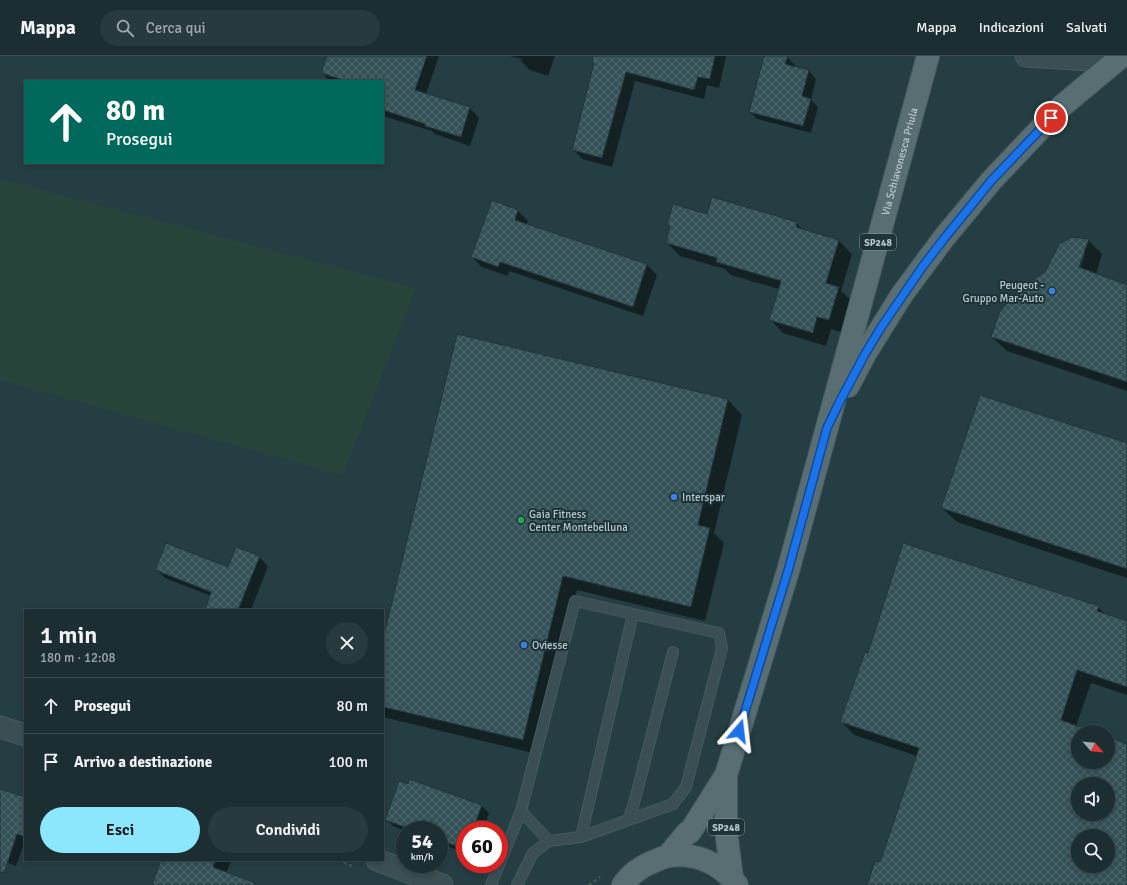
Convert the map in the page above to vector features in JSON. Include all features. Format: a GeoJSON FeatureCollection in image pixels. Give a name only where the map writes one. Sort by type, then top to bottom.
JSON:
{"type":"FeatureCollection","features":[{"type":"Feature","properties":{"kind":"main road","name":"Via Schiavonesca Priula"},"geometry":{"type":"LineString","coordinates":[[668,856],[690,832],[726,775],[788,571],[928,56]]}},
{"type":"Feature","properties":{"kind":"main road"},"geometry":{"type":"LineString","coordinates":[[827,428],[852,376],[882,326],[906,290],[943,240],[991,181],[1062,106],[1105,70],[1125,57]]}},
{"type":"Feature","properties":{"kind":"main road","name":"Via Schiavonesca Priula"},"geometry":{"type":"LineString","coordinates":[[726,775],[726,830],[734,881]]}},
{"type":"Feature","properties":{"kind":"main road"},"geometry":{"type":"LineString","coordinates":[[623,885],[633,873],[645,865],[668,856],[681,855],[694,856],[716,865],[734,881]]}},
{"type":"Feature","properties":{"kind":"street"},"geometry":{"type":"LineString","coordinates":[[1026,56],[1090,60],[1100,65],[1105,70]]}},
{"type":"Feature","properties":{"kind":"street"},"geometry":{"type":"LineString","coordinates":[[0,727],[24,735]]}},
{"type":"Feature","properties":{"kind":"street"},"geometry":{"type":"LineString","coordinates":[[380,861],[442,885]]}},
{"type":"Feature","properties":{"kind":"lane"},"geometry":{"type":"LineString","coordinates":[[491,885],[521,811],[575,601],[719,633],[722,648],[686,787],[673,804],[581,837],[549,841],[533,853],[517,885]]}},
{"type":"Feature","properties":{"kind":"lane"},"geometry":{"type":"LineString","coordinates":[[581,837],[633,614]]}},
{"type":"Feature","properties":{"kind":"lane"},"geometry":{"type":"LineString","coordinates":[[628,820],[636,795],[673,652]]}},
{"type":"Feature","properties":{"kind":"lane"},"geometry":{"type":"LineString","coordinates":[[521,811],[549,841]]}},
{"type":"Feature","properties":{"kind":"path"},"geometry":{"type":"LineString","coordinates":[[589,885],[605,872]]}},
{"type":"Feature","properties":{"kind":"green space"},"geometry":{"type":"Polygon","coordinates":[[[0,179],[416,288],[343,475],[0,380],[0,179]]]}},
{"type":"Feature","properties":{"kind":"building"},"geometry":{"type":"Polygon","coordinates":[[[327,56],[427,56],[415,90],[470,107],[461,137],[425,126],[425,124],[384,110],[384,80],[343,80],[321,73],[327,56]]]}},
{"type":"Feature","properties":{"kind":"building"},"geometry":{"type":"Polygon","coordinates":[[[593,56],[715,56],[710,79],[698,77],[694,90],[626,72],[602,158],[572,150],[594,63],[592,63],[593,56]]]}},
{"type":"Feature","properties":{"kind":"building"},"geometry":{"type":"Polygon","coordinates":[[[764,56],[788,56],[785,64],[809,70],[802,96],[811,99],[803,126],[749,112],[764,56]]]}},
{"type":"Feature","properties":{"kind":"building"},"geometry":{"type":"Polygon","coordinates":[[[712,197],[797,222],[796,227],[839,240],[826,283],[839,287],[829,320],[817,317],[813,333],[769,320],[781,281],[716,262],[717,258],[666,243],[670,226],[667,225],[673,204],[707,214],[712,197]]]}},
{"type":"Feature","properties":{"kind":"building"},"geometry":{"type":"Polygon","coordinates":[[[492,200],[518,210],[515,220],[647,264],[633,307],[500,262],[498,267],[471,257],[492,200]]]}},
{"type":"Feature","properties":{"kind":"building"},"geometry":{"type":"Polygon","coordinates":[[[1072,237],[1089,239],[1079,267],[1127,285],[1127,382],[991,337],[999,313],[1020,288],[1045,272],[1059,244],[1072,237]]]}},
{"type":"Feature","properties":{"kind":"building"},"geometry":{"type":"Polygon","coordinates":[[[457,334],[728,399],[698,525],[710,528],[691,607],[563,576],[523,740],[384,707],[384,635],[457,334]]]}},
{"type":"Feature","properties":{"kind":"building"},"geometry":{"type":"Polygon","coordinates":[[[980,395],[1127,443],[1127,569],[941,508],[980,395]]]}},
{"type":"Feature","properties":{"kind":"building"},"geometry":{"type":"Polygon","coordinates":[[[166,543],[228,567],[236,547],[260,556],[238,609],[205,609],[211,592],[155,570],[166,543]]]}},
{"type":"Feature","properties":{"kind":"building"},"geometry":{"type":"Polygon","coordinates":[[[903,543],[1099,606],[1097,611],[1127,621],[1127,687],[1077,670],[1061,720],[1075,725],[1071,725],[1071,769],[1115,769],[1115,740],[1127,744],[1127,885],[867,885],[875,861],[880,862],[919,748],[840,722],[865,652],[868,653],[903,543]]]}},
{"type":"Feature","properties":{"kind":"building"},"geometry":{"type":"Polygon","coordinates":[[[409,779],[482,805],[476,821],[456,821],[456,846],[448,843],[448,821],[396,821],[396,824],[385,820],[399,781],[408,784],[409,779]]]}},
{"type":"Feature","properties":{"kind":"building"},"geometry":{"type":"Polygon","coordinates":[[[0,789],[24,797],[24,837],[17,834],[4,873],[0,872],[0,789]]]}},
{"type":"Feature","properties":{"kind":"building"},"geometry":{"type":"Polygon","coordinates":[[[161,861],[216,861],[213,867],[255,883],[254,885],[152,885],[161,861]]]}},
{"type":"Feature","properties":{"kind":"place","name":"Peugeot - Gruppo Mar-Auto"},"geometry":{"type":"Point","coordinates":[1052,291]}},
{"type":"Feature","properties":{"kind":"place","name":"Interspar"},"geometry":{"type":"Point","coordinates":[674,497]}},
{"type":"Feature","properties":{"kind":"place","name":"Gaia Fitness Center Montebelluna"},"geometry":{"type":"Point","coordinates":[521,520]}},
{"type":"Feature","properties":{"kind":"place","name":"Oviesse"},"geometry":{"type":"Point","coordinates":[524,645]}},
{"type":"Feature","properties":{"kind":"route"},"geometry":{"type":"LineString","coordinates":[[739,731],[788,571],[827,428],[852,376],[901,296],[943,240],[991,181],[1051,118]]}}]}
